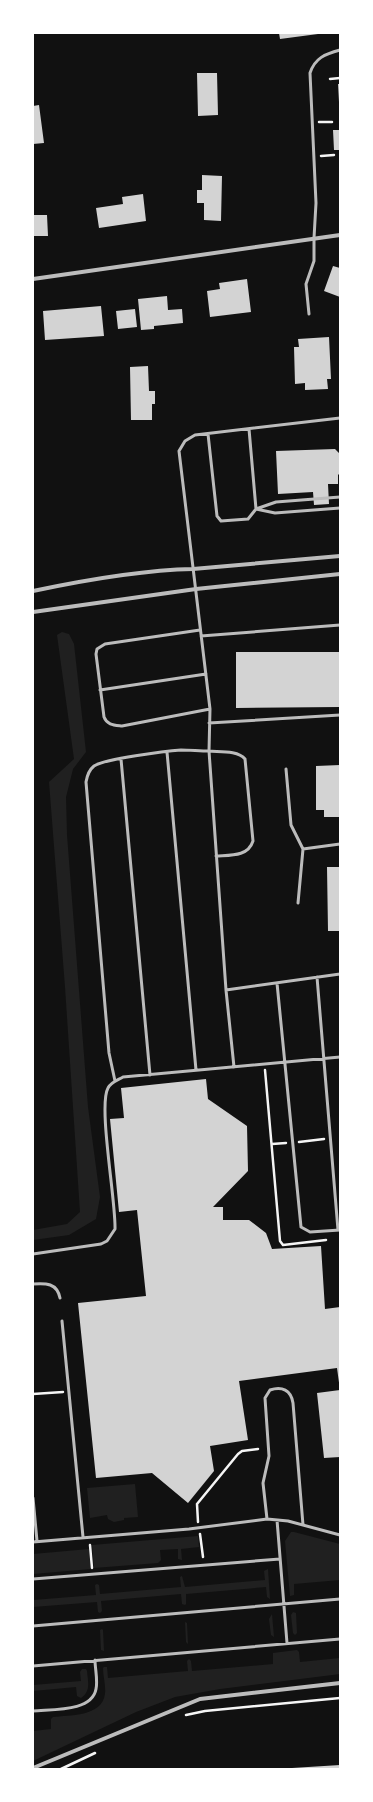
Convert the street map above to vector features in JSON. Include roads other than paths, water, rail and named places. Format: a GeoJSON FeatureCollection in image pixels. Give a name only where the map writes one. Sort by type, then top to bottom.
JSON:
{"type":"FeatureCollection","features":[{"type":"Feature","properties":{"kind":"street"},"geometry":{"type":"LineString","coordinates":[[33,279],[340,235]]}},
{"type":"Feature","properties":{"kind":"street"},"geometry":{"type":"LineString","coordinates":[[33,591],[65,584],[163,570],[193,569],[340,556]]}},
{"type":"Feature","properties":{"kind":"street"},"geometry":{"type":"LineString","coordinates":[[33,612],[196,589],[340,574]]}},
{"type":"Feature","properties":{"kind":"street"},"geometry":{"type":"LineString","coordinates":[[33,1768],[200,1699],[340,1683]]}},
{"type":"Feature","properties":{"kind":"lane"},"geometry":{"type":"LineString","coordinates":[[308,314],[306,284],[314,261],[316,203],[310,73],[312,66],[317,59],[325,54],[340,50]]}},
{"type":"Feature","properties":{"kind":"lane"},"geometry":{"type":"LineString","coordinates":[[234,1067],[226,990],[216,856],[209,751],[210,709],[179,451],[185,441],[195,435],[340,418]]}},
{"type":"Feature","properties":{"kind":"lane"},"geometry":{"type":"LineString","coordinates":[[249,429],[256,509]]}},
{"type":"Feature","properties":{"kind":"lane"},"geometry":{"type":"LineString","coordinates":[[208,434],[217,516],[225,522],[248,519],[256,509],[276,502],[340,497]]}},
{"type":"Feature","properties":{"kind":"lane"},"geometry":{"type":"LineString","coordinates":[[256,509],[275,513],[340,508]]}},
{"type":"Feature","properties":{"kind":"lane"},"geometry":{"type":"LineString","coordinates":[[201,636],[340,625]]}},
{"type":"Feature","properties":{"kind":"lane"},"geometry":{"type":"LineString","coordinates":[[200,630],[100,646],[96,654],[100,690],[104,717],[106,721],[115,725],[122,726],[210,709]]}},
{"type":"Feature","properties":{"kind":"lane"},"geometry":{"type":"LineString","coordinates":[[100,690],[206,674]]}},
{"type":"Feature","properties":{"kind":"lane"},"geometry":{"type":"LineString","coordinates":[[209,723],[340,715]]}},
{"type":"Feature","properties":{"kind":"lane"},"geometry":{"type":"LineString","coordinates":[[115,1081],[109,1053],[86,782],[87,776],[94,766],[99,764],[180,750],[232,753],[242,756],[245,759],[253,841],[252,846],[245,852],[216,856]]}},
{"type":"Feature","properties":{"kind":"lane"},"geometry":{"type":"LineString","coordinates":[[167,752],[196,1070]]}},
{"type":"Feature","properties":{"kind":"lane"},"geometry":{"type":"LineString","coordinates":[[121,759],[150,1075]]}},
{"type":"Feature","properties":{"kind":"lane"},"geometry":{"type":"LineString","coordinates":[[286,769],[292,825],[303,848],[298,903]]}},
{"type":"Feature","properties":{"kind":"lane"},"geometry":{"type":"LineString","coordinates":[[303,848],[340,844]]}},
{"type":"Feature","properties":{"kind":"lane"},"geometry":{"type":"LineString","coordinates":[[226,990],[340,974]]}},
{"type":"Feature","properties":{"kind":"lane"},"geometry":{"type":"LineString","coordinates":[[277,983],[301,1227],[310,1232],[339,1230],[317,977]]}},
{"type":"Feature","properties":{"kind":"lane"},"geometry":{"type":"LineString","coordinates":[[33,1254],[101,1244],[107,1242],[116,1229],[104,1109],[108,1088],[115,1081],[123,1077],[340,1057]]}},
{"type":"Feature","properties":{"kind":"lane"},"geometry":{"type":"LineString","coordinates":[[33,1284],[53,1285],[57,1288],[60,1298]]}},
{"type":"Feature","properties":{"kind":"lane"},"geometry":{"type":"LineString","coordinates":[[62,1321],[83,1537]]}},
{"type":"Feature","properties":{"kind":"lane"},"geometry":{"type":"LineString","coordinates":[[267,1519],[263,1483],[269,1456],[265,1398],[270,1390],[281,1388],[289,1392],[292,1396],[303,1525]]}},
{"type":"Feature","properties":{"kind":"lane"},"geometry":{"type":"LineString","coordinates":[[33,1498],[35,1541],[199,1528],[267,1519],[303,1525],[340,1535]]}},
{"type":"Feature","properties":{"kind":"lane"},"geometry":{"type":"LineString","coordinates":[[278,1520],[287,1644]]}},
{"type":"Feature","properties":{"kind":"lane"},"geometry":{"type":"LineString","coordinates":[[33,1579],[280,1559]]}},
{"type":"Feature","properties":{"kind":"lane"},"geometry":{"type":"LineString","coordinates":[[33,1626],[340,1599]]}},
{"type":"Feature","properties":{"kind":"lane"},"geometry":{"type":"LineString","coordinates":[[33,1666],[340,1639]]}},
{"type":"Feature","properties":{"kind":"lane"},"geometry":{"type":"LineString","coordinates":[[33,1711],[77,1707],[90,1702],[96,1689],[95,1660]]}}]}
